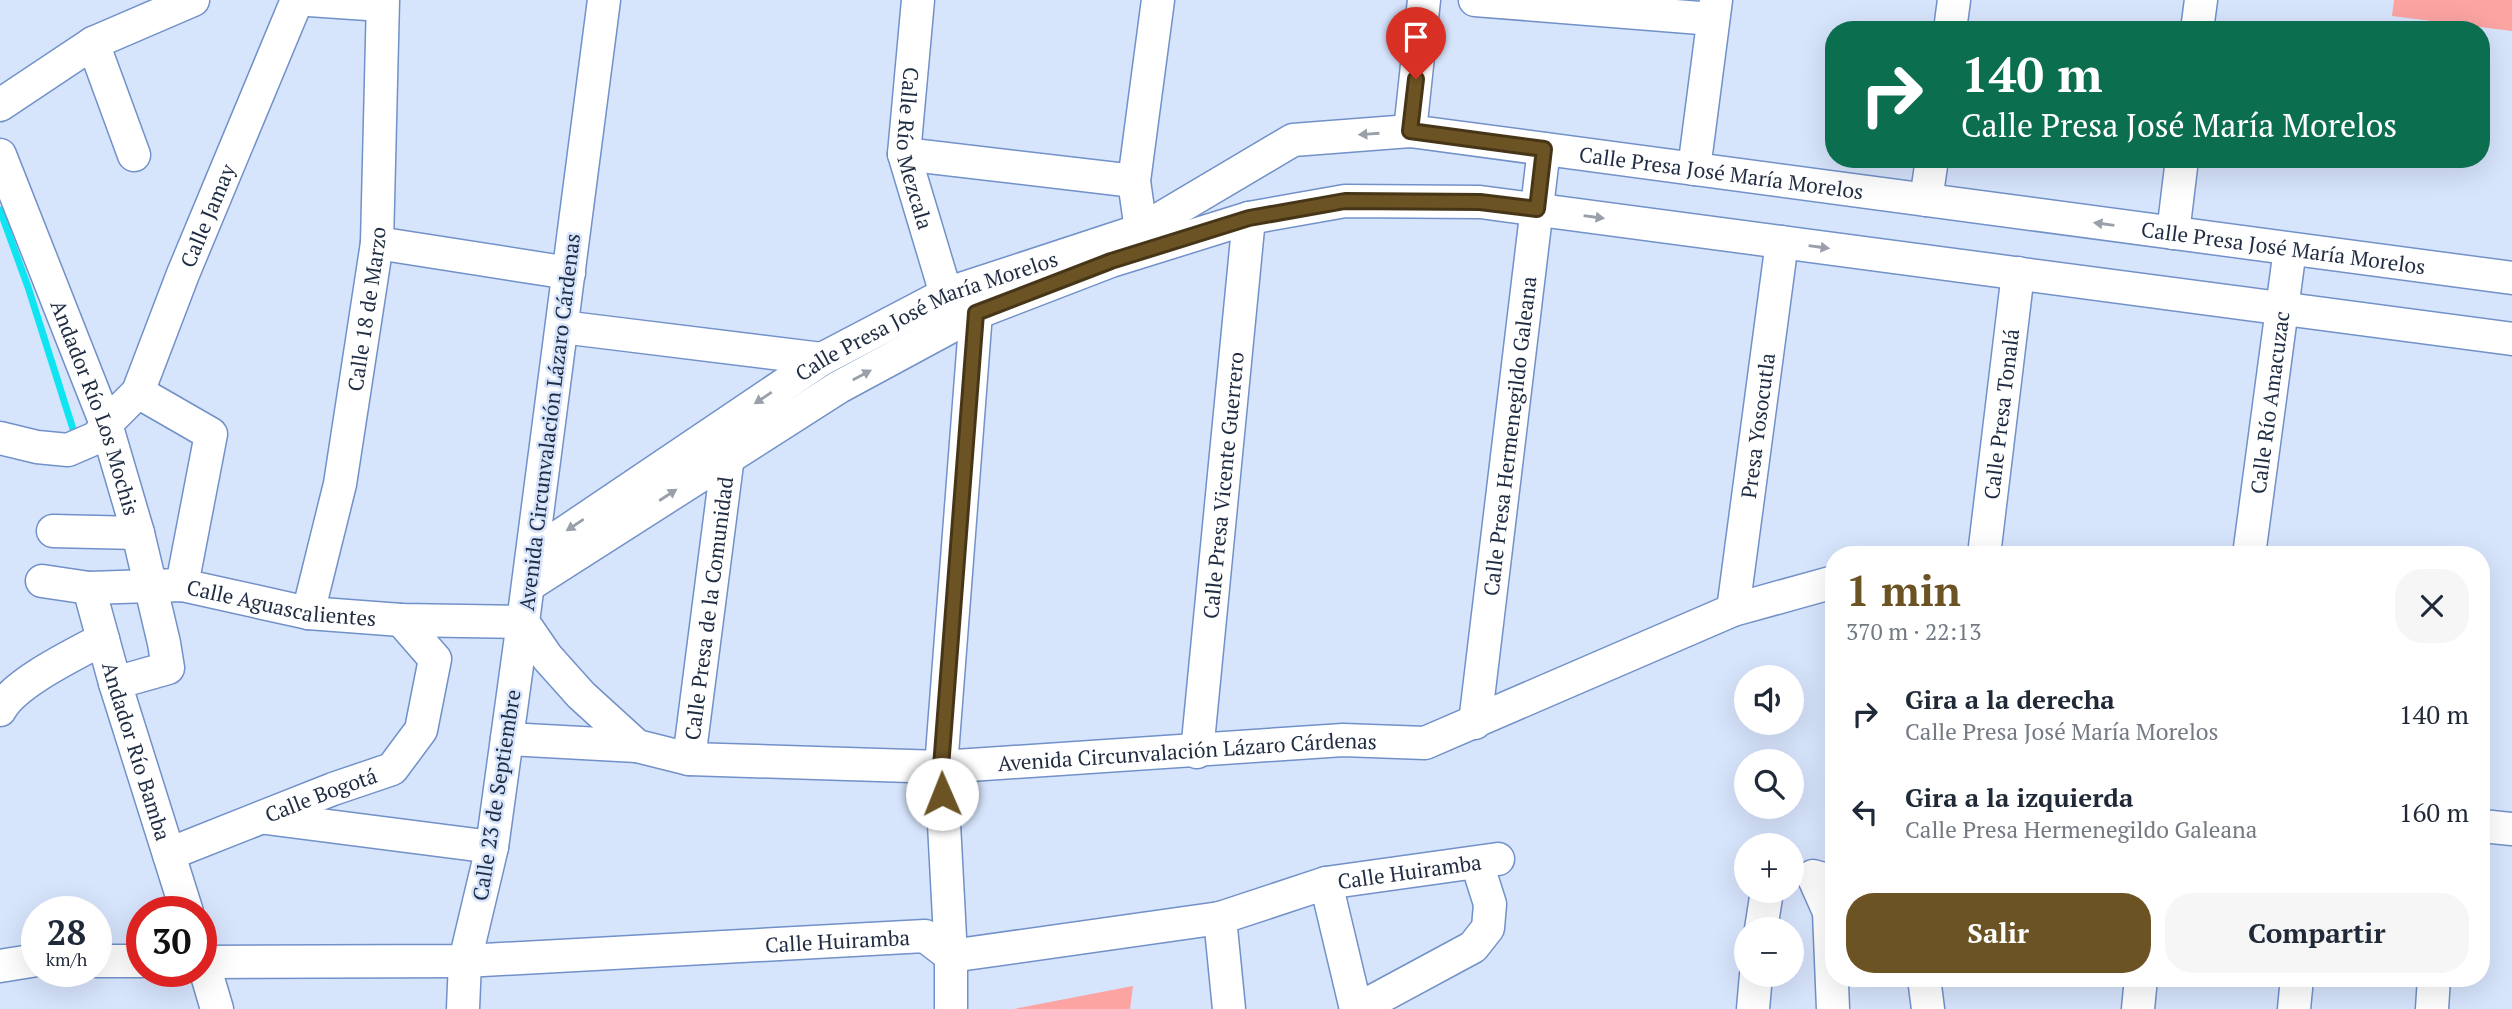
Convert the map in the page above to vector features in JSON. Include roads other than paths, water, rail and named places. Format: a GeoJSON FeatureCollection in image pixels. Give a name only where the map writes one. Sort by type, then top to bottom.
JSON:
{"type":"FeatureCollection","features":[{"type":"Feature","properties":{"kind":"street"},"geometry":{"type":"LineString","coordinates":[[0,105],[93,43],[193,0]]}},
{"type":"Feature","properties":{"kind":"street","name":"Calle Jamay"},"geometry":{"type":"LineString","coordinates":[[0,438],[37,447],[68,450],[98,437],[106,424],[138,393],[183,274],[297,0]]}},
{"type":"Feature","properties":{"kind":"street"},"geometry":{"type":"LineString","coordinates":[[309,0],[382,3]]}},
{"type":"Feature","properties":{"kind":"street","name":"Avenida Circunvalación Lázaro Cárdenas"},"geometry":{"type":"LineString","coordinates":[[604,0],[523,622],[547,657],[572,685],[637,746],[689,759],[941,767],[1198,752],[1343,740],[1425,743],[1733,610],[1825,584]]}},
{"type":"Feature","properties":{"kind":"street","name":"Calle Río Mezcala"},"geometry":{"type":"LineString","coordinates":[[918,0],[904,154],[946,294]]}},
{"type":"Feature","properties":{"kind":"street"},"geometry":{"type":"LineString","coordinates":[[1140,230],[1134,181],[1158,0]]}},
{"type":"Feature","properties":{"kind":"street"},"geometry":{"type":"LineString","coordinates":[[1410,131],[1424,0]]}},
{"type":"Feature","properties":{"kind":"street"},"geometry":{"type":"LineString","coordinates":[[1475,0],[1714,10],[1695,169]]}},
{"type":"Feature","properties":{"kind":"street"},"geometry":{"type":"LineString","coordinates":[[1951,21],[1954,0]]}},
{"type":"Feature","properties":{"kind":"street"},"geometry":{"type":"LineString","coordinates":[[2198,21],[2201,0]]}},
{"type":"Feature","properties":{"kind":"street","name":"Calle 18 de Marzo"},"geometry":{"type":"LineString","coordinates":[[308,613],[341,484],[377,243],[382,3]]}},
{"type":"Feature","properties":{"kind":"street"},"geometry":{"type":"LineString","coordinates":[[93,43],[134,155]]}},
{"type":"Feature","properties":{"kind":"street","name":"Calle Presa José María Morelos"},"geometry":{"type":"LineString","coordinates":[[533,554],[822,359],[946,294],[1140,230],[1293,139],[1410,131],[2512,278]]}},
{"type":"Feature","properties":{"kind":"street","name":"Calle Presa Hermenegildo Galeana"},"geometry":{"type":"LineString","coordinates":[[1475,723],[1544,149]]}},
{"type":"Feature","properties":{"kind":"street"},"geometry":{"type":"LineString","coordinates":[[904,154],[1134,181]]}},
{"type":"Feature","properties":{"kind":"street","name":"Andador Río Los Mochis"},"geometry":{"type":"LineString","coordinates":[[0,155],[106,424],[138,533],[168,668],[115,683]]}},
{"type":"Feature","properties":{"kind":"street"},"geometry":{"type":"LineString","coordinates":[[1926,200],[1931,168]]}},
{"type":"Feature","properties":{"kind":"street"},"geometry":{"type":"LineString","coordinates":[[2173,233],[2181,168]]}},
{"type":"Feature","properties":{"kind":"street","name":"Calle Presa José María Morelos"},"geometry":{"type":"LineString","coordinates":[[529,585],[839,387],[976,313],[1111,261],[1249,218],[1345,201],[1480,202],[2512,339]]}},
{"type":"Feature","properties":{"kind":"street","name":"Calle Presa Vicente Guerrero"},"geometry":{"type":"LineString","coordinates":[[1198,752],[1249,218]]}},
{"type":"Feature","properties":{"kind":"street","name":"Presa Yosocutla"},"geometry":{"type":"LineString","coordinates":[[1733,610],[1782,242]]}},
{"type":"Feature","properties":{"kind":"street"},"geometry":{"type":"LineString","coordinates":[[377,243],[569,273]]}},
{"type":"Feature","properties":{"kind":"street","name":"Calle Río Amacuzac"},"geometry":{"type":"LineString","coordinates":[[2250,546],[2290,249]]}},
{"type":"Feature","properties":{"kind":"street","name":"Calle Presa Tonalá"},"geometry":{"type":"LineString","coordinates":[[1985,546],[2018,273]]}},
{"type":"Feature","properties":{"kind":"street"},"geometry":{"type":"LineString","coordinates":[[946,294],[976,313],[941,767],[951,956],[951,1009]]}},
{"type":"Feature","properties":{"kind":"street"},"geometry":{"type":"LineString","coordinates":[[562,327],[822,359]]}},
{"type":"Feature","properties":{"kind":"street"},"geometry":{"type":"LineString","coordinates":[[138,393],[211,434],[182,585]]}},
{"type":"Feature","properties":{"kind":"street","name":"Calle Presa de la Comunidad"},"geometry":{"type":"LineString","coordinates":[[689,759],[728,457]]}},
{"type":"Feature","properties":{"kind":"street"},"geometry":{"type":"LineString","coordinates":[[53,531],[138,533]]}},
{"type":"Feature","properties":{"kind":"street","name":"Calle Aguascalientes"},"geometry":{"type":"LineString","coordinates":[[42,581],[89,588],[182,585],[308,613],[401,620],[523,622]]}},
{"type":"Feature","properties":{"kind":"street","name":"Andador Río Bamba"},"geometry":{"type":"LineString","coordinates":[[89,588],[115,683],[182,896]]}},
{"type":"Feature","properties":{"kind":"street","name":"Calle Bogotá"},"geometry":{"type":"LineString","coordinates":[[169,854],[392,769],[421,730],[435,659],[401,620]]}},
{"type":"Feature","properties":{"kind":"street","name":"Calle 23 de Septiembre"},"geometry":{"type":"LineString","coordinates":[[463,1009],[465,961],[492,847],[523,622]]}},
{"type":"Feature","properties":{"kind":"street"},"geometry":{"type":"LineString","coordinates":[[0,710],[4,702],[33,679],[103,639]]}},
{"type":"Feature","properties":{"kind":"street"},"geometry":{"type":"LineString","coordinates":[[507,739],[637,746]]}},
{"type":"Feature","properties":{"kind":"street"},"geometry":{"type":"LineString","coordinates":[[261,818],[492,847]]}},
{"type":"Feature","properties":{"kind":"street"},"geometry":{"type":"LineString","coordinates":[[2490,827],[2512,828]]}},
{"type":"Feature","properties":{"kind":"street","name":"Calle Huiramba"},"geometry":{"type":"LineString","coordinates":[[217,960],[465,961],[925,936],[951,956],[1220,918],[1326,883],[1488,861],[1488,928],[1474,947],[1357,1009]]}},
{"type":"Feature","properties":{"kind":"street"},"geometry":{"type":"LineString","coordinates":[[1813,879],[1825,904]]}},
{"type":"Feature","properties":{"kind":"street"},"geometry":{"type":"LineString","coordinates":[[1326,883],[1357,1009]]}},
{"type":"Feature","properties":{"kind":"street"},"geometry":{"type":"LineString","coordinates":[[1220,918],[1229,1009]]}},
{"type":"Feature","properties":{"kind":"street"},"geometry":{"type":"LineString","coordinates":[[0,966],[21,963]]}},
{"type":"Feature","properties":{"kind":"street"},"geometry":{"type":"LineString","coordinates":[[210,987],[217,1009]]}},
{"type":"Feature","properties":{"kind":"street"},"geometry":{"type":"LineString","coordinates":[[1753,1009],[1755,987]]}},
{"type":"Feature","properties":{"kind":"street"},"geometry":{"type":"LineString","coordinates":[[1832,987],[1833,1009]]}},
{"type":"Feature","properties":{"kind":"street"},"geometry":{"type":"LineString","coordinates":[[1927,987],[1928,1009]]}},
{"type":"Feature","properties":{"kind":"street"},"geometry":{"type":"LineString","coordinates":[[2138,1009],[2140,987]]}},
{"type":"Feature","properties":{"kind":"street"},"geometry":{"type":"LineString","coordinates":[[2294,1009],[2296,987]]}},
{"type":"Feature","properties":{"kind":"street"},"geometry":{"type":"LineString","coordinates":[[2432,1009],[2433,987]]}},
{"type":"Feature","properties":{"kind":"waterway"},"geometry":{"type":"LineString","coordinates":[[0,210],[28,287],[73,429]]}}]}
